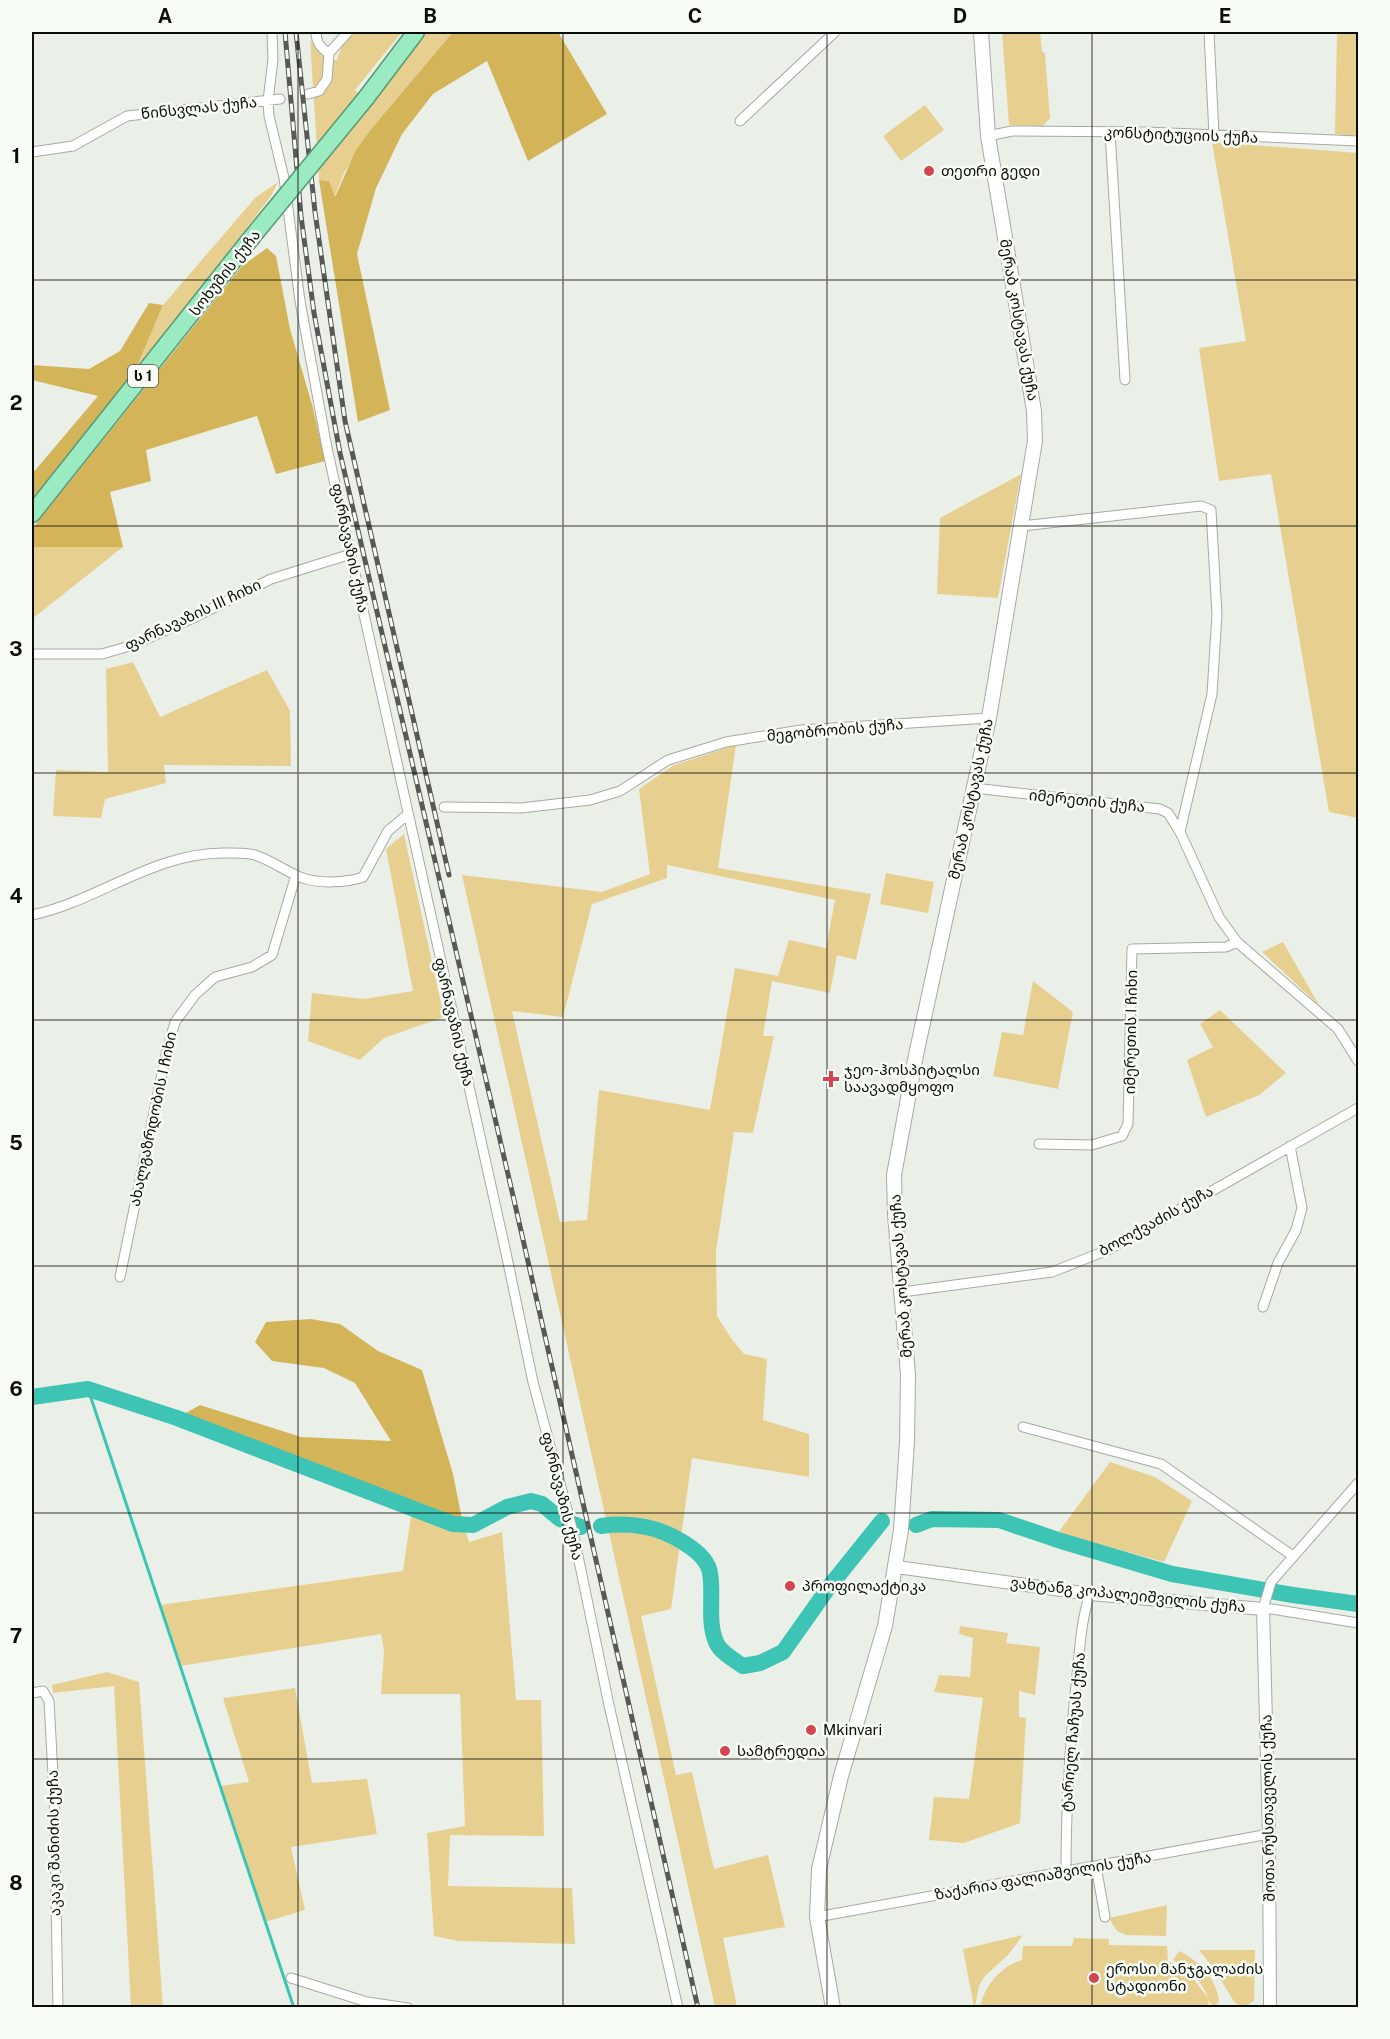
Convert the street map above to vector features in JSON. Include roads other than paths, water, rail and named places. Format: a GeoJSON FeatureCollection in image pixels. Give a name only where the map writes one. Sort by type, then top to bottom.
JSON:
{"type":"FeatureCollection","features":[{"type":"Feature","properties":{"kind":"highway","name":"სოხუმის ქუჩა"},"geometry":{"type":"LineString","coordinates":[[32,514],[252,237],[366,98],[416,32]]}},
{"type":"Feature","properties":{"kind":"main road","name":"მერაბ კოსტავას ქუჩა"},"geometry":{"type":"LineString","coordinates":[[832,2007],[817,1917],[819,1869],[841,1776],[885,1626],[902,1530],[908,1375],[894,1175],[916,1055],[989,718],[1035,441],[1034,411],[987,130],[981,32]]}},
{"type":"Feature","properties":{"kind":"street","name":"ფარნავაზის ქუჩა"},"geometry":{"type":"LineString","coordinates":[[272,32],[273,59],[268,101],[284,178],[300,301],[327,448],[533,1382],[573,1532],[609,1705],[678,2007]]}},
{"type":"Feature","properties":{"kind":"street"},"geometry":{"type":"LineString","coordinates":[[316,32],[316,39],[321,48],[329,53]]}},
{"type":"Feature","properties":{"kind":"street"},"geometry":{"type":"LineString","coordinates":[[308,94],[319,91],[327,79],[329,53],[348,32]]}},
{"type":"Feature","properties":{"kind":"street"},"geometry":{"type":"LineString","coordinates":[[740,121],[835,32]]}},
{"type":"Feature","properties":{"kind":"street"},"geometry":{"type":"LineString","coordinates":[[1209,32],[1214,135]]}},
{"type":"Feature","properties":{"kind":"street","name":"წინსვლას ქუჩა"},"geometry":{"type":"LineString","coordinates":[[32,152],[73,146],[127,116],[280,99]]}},
{"type":"Feature","properties":{"kind":"street","name":"კონსტიტუციის ქუჩა"},"geometry":{"type":"LineString","coordinates":[[987,130],[1359,141]]}},
{"type":"Feature","properties":{"kind":"street"},"geometry":{"type":"LineString","coordinates":[[1110,132],[1125,380]]}},
{"type":"Feature","properties":{"kind":"street"},"geometry":{"type":"LineString","coordinates":[[1022,526],[1201,506],[1210,510],[1217,614],[1212,694],[1180,832]]}},
{"type":"Feature","properties":{"kind":"street","name":"ფარნავაზის III ჩიხი"},"geometry":{"type":"LineString","coordinates":[[32,654],[102,654],[133,645],[271,579],[351,554]]}},
{"type":"Feature","properties":{"kind":"street","name":"მეგობრობის ქუჩა"},"geometry":{"type":"LineString","coordinates":[[444,807],[521,808],[590,800],[620,791],[668,760],[726,741],[801,730],[989,718]]}},
{"type":"Feature","properties":{"kind":"street","name":"იმერეთის ქუჩა"},"geometry":{"type":"LineString","coordinates":[[974,788],[1160,809],[1168,813],[1180,832],[1219,917],[1237,942],[1338,1029],[1359,1061]]}},
{"type":"Feature","properties":{"kind":"street"},"geometry":{"type":"LineString","coordinates":[[32,915],[54,910],[165,862],[195,855],[254,854],[303,878],[350,882],[363,877],[388,831],[408,814]]}},
{"type":"Feature","properties":{"kind":"street","name":"ახალგაზრდობის I ჩიხი"},"geometry":{"type":"LineString","coordinates":[[120,1277],[166,1054],[175,1022],[195,995],[215,977],[252,967],[272,955],[296,875]]}},
{"type":"Feature","properties":{"kind":"street","name":"იმერეთის I ჩიხი"},"geometry":{"type":"LineString","coordinates":[[1039,1144],[1092,1145],[1122,1136],[1128,1124],[1132,949],[1226,947],[1237,942]]}},
{"type":"Feature","properties":{"kind":"street","name":"ბოლქვაძის ქუჩა"},"geometry":{"type":"LineString","coordinates":[[902,1292],[1052,1272],[1108,1250],[1359,1108]]}},
{"type":"Feature","properties":{"kind":"street"},"geometry":{"type":"LineString","coordinates":[[1263,1307],[1278,1263],[1296,1230],[1302,1208],[1290,1146]]}},
{"type":"Feature","properties":{"kind":"street"},"geometry":{"type":"LineString","coordinates":[[1023,1427],[1161,1464],[1293,1556]]}},
{"type":"Feature","properties":{"kind":"street"},"geometry":{"type":"LineString","coordinates":[[1263,1609],[1271,1582],[1359,1483]]}},
{"type":"Feature","properties":{"kind":"street","name":"ვახტანგ კოპალეიშვილის ქუჩა"},"geometry":{"type":"LineString","coordinates":[[897,1567],[1090,1594],[1272,1609],[1359,1623]]}},
{"type":"Feature","properties":{"kind":"street","name":"ტარიელ ჩაჩუას ქუჩა"},"geometry":{"type":"LineString","coordinates":[[1066,1872],[1066,1813],[1075,1698],[1083,1621],[1090,1594]]}},
{"type":"Feature","properties":{"kind":"street","name":"შოთა რუსთაველის ქუჩა"},"geometry":{"type":"LineString","coordinates":[[1263,1609],[1269,1834],[1270,2007]]}},
{"type":"Feature","properties":{"kind":"street","name":"აკაკი შანიძის ქუჩა"},"geometry":{"type":"LineString","coordinates":[[32,1693],[43,1691],[49,1701],[54,1793],[58,2007]]}},
{"type":"Feature","properties":{"kind":"street","name":"ზაქარია ფალიაშვილის ქუჩა"},"geometry":{"type":"LineString","coordinates":[[817,1917],[1269,1834]]}},
{"type":"Feature","properties":{"kind":"street"},"geometry":{"type":"LineString","coordinates":[[1096,1866],[1105,1917]]}},
{"type":"Feature","properties":{"kind":"street"},"geometry":{"type":"LineString","coordinates":[[291,1978],[368,2002],[408,2007]]}},
{"type":"Feature","properties":{"kind":"waterway"},"geometry":{"type":"LineString","coordinates":[[88,1389],[294,2008]]}},
{"type":"Feature","properties":{"kind":"waterway"},"geometry":{"type":"LineString","coordinates":[[32,1397],[88,1389],[177,1418],[453,1524],[473,1525],[507,1507],[531,1501],[542,1504],[560,1519],[581,1527]]}},
{"type":"Feature","properties":{"kind":"waterway"},"geometry":{"type":"LineString","coordinates":[[916,1525],[932,1519],[999,1520],[1172,1574],[1358,1604]]}},
{"type":"Feature","properties":{"kind":"waterway"},"geometry":{"type":"LineString","coordinates":[[601,1526],[629,1525],[655,1529],[685,1543],[702,1557],[710,1573],[711,1617],[716,1642],[724,1652],[743,1666],[760,1663],[783,1652],[829,1587],[882,1521]]}},
{"type":"Feature","properties":{"kind":"railway"},"geometry":{"type":"LineString","coordinates":[[285,32],[301,216],[314,313],[340,453],[514,1200],[698,2008]]}},
{"type":"Feature","properties":{"kind":"railway"},"geometry":{"type":"LineString","coordinates":[[296,32],[315,212],[345,421],[449,875]]}},
{"type":"Feature","properties":{"kind":"place","name":"თეთრი გედი"},"geometry":{"type":"Point","coordinates":[929,171]}},
{"type":"Feature","properties":{"kind":"place","name":"ჯეო-ჰოსპიტალსი საავადმყოფო"},"geometry":{"type":"Point","coordinates":[831,1079]}},
{"type":"Feature","properties":{"kind":"place","name":"პროფილაქტიკა"},"geometry":{"type":"Point","coordinates":[790,1586]}},
{"type":"Feature","properties":{"kind":"place","name":"Mkinvari"},"geometry":{"type":"Point","coordinates":[811,1730]}},
{"type":"Feature","properties":{"kind":"place","name":"სამტრედია"},"geometry":{"type":"Point","coordinates":[725,1751]}},
{"type":"Feature","properties":{"kind":"place","name":"ეროსი მანჯგალაძის სტადიონი"},"geometry":{"type":"Point","coordinates":[1094,1978]}}]}
